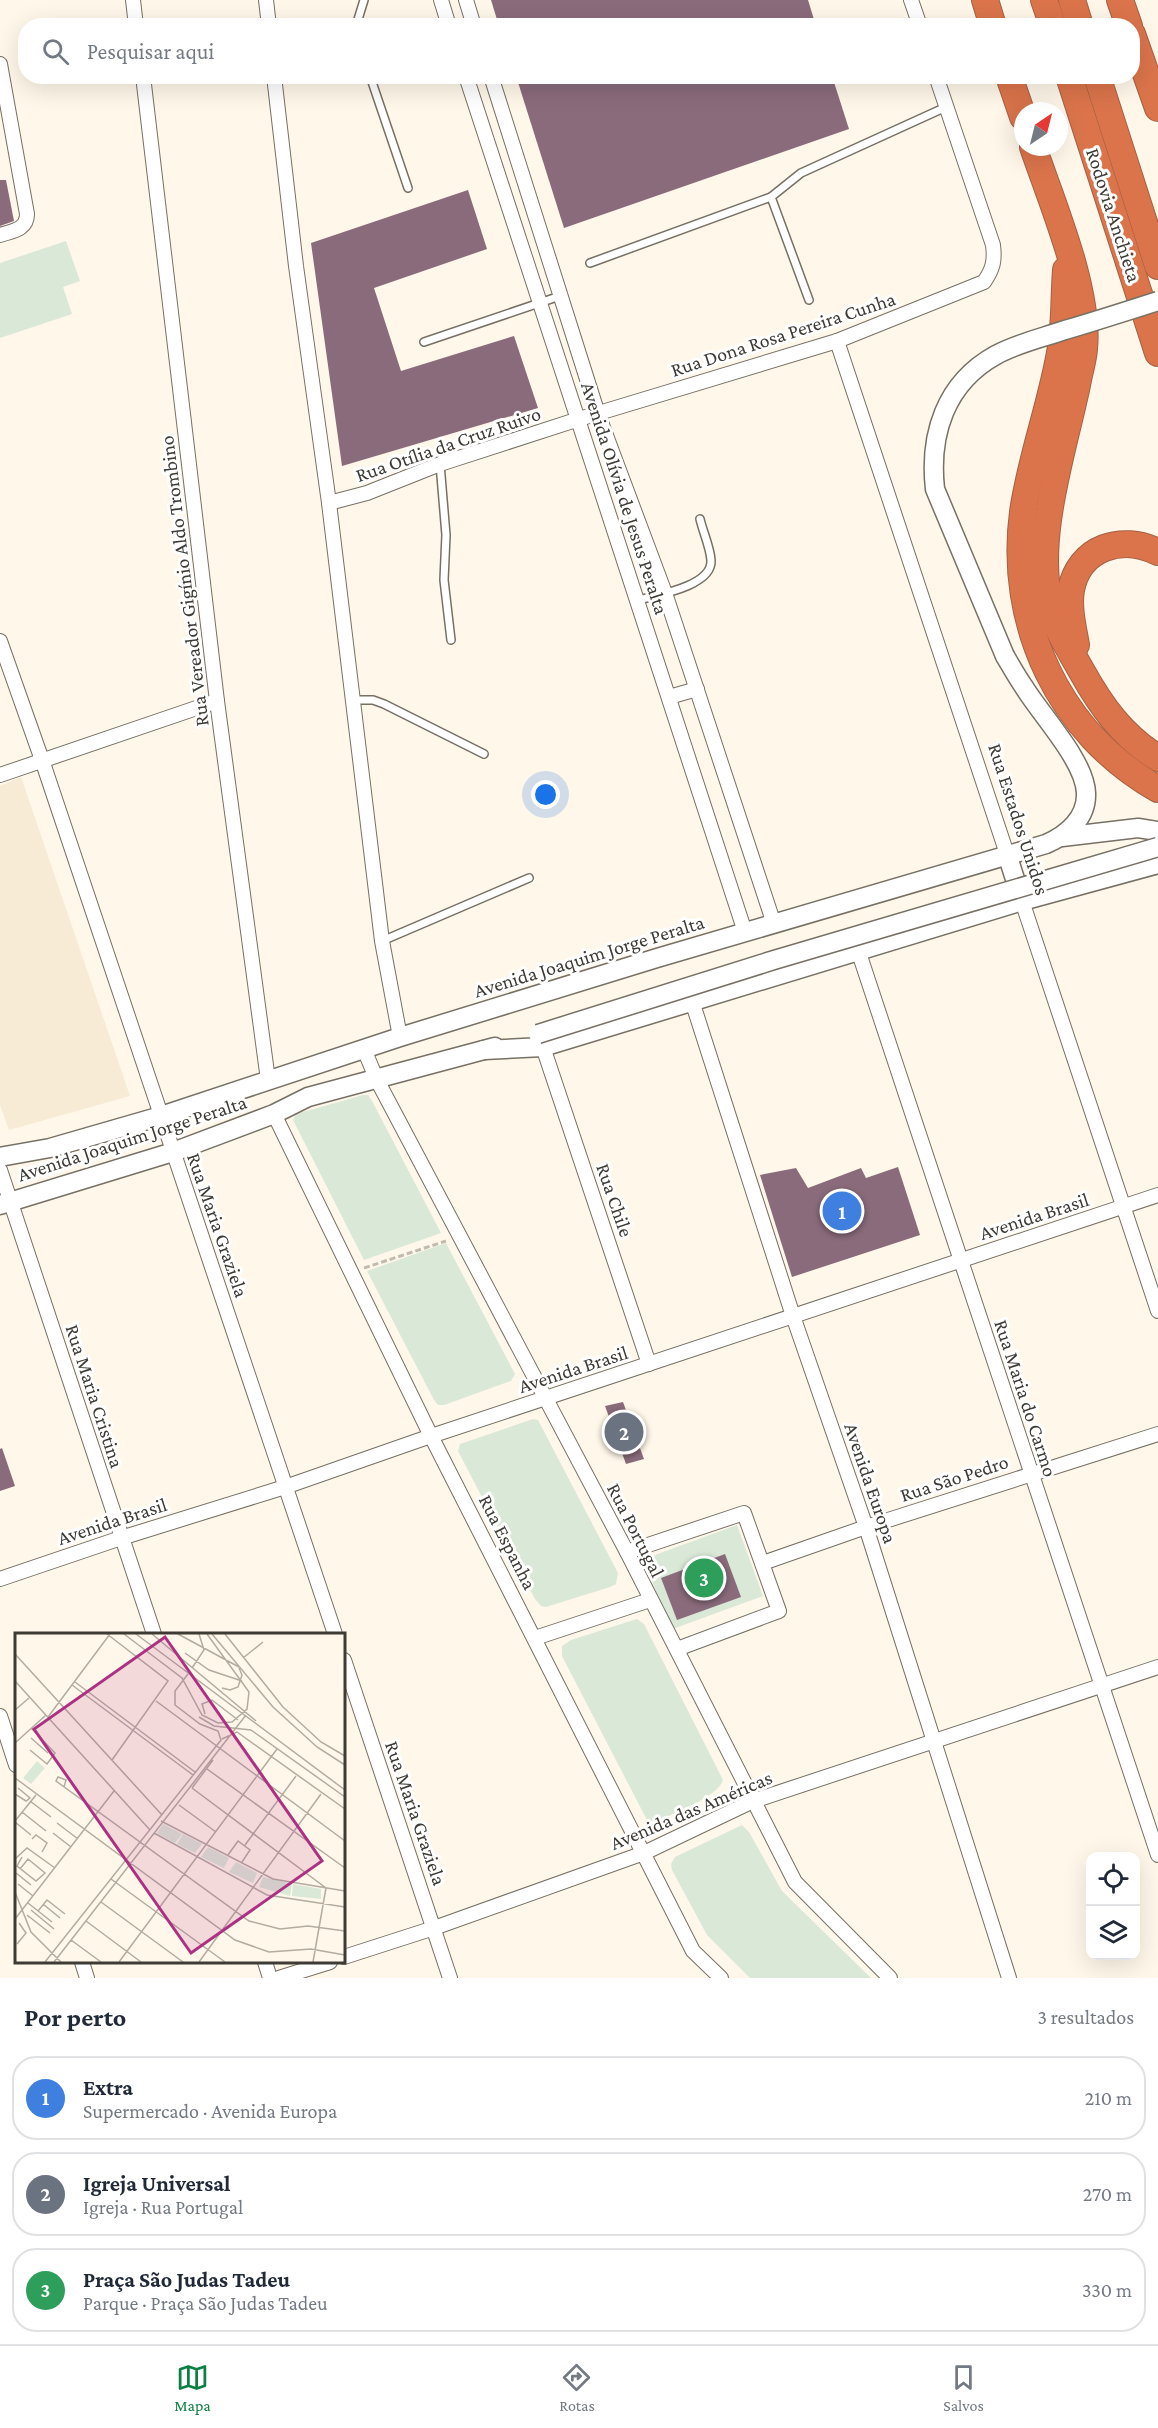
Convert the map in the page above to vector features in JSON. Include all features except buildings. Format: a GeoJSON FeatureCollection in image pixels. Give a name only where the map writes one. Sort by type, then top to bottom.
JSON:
{"type":"FeatureCollection","features":[{"type":"Feature","properties":{"kind":"highway"},"geometry":{"type":"LineString","coordinates":[[985,0],[991,18]]}},
{"type":"Feature","properties":{"kind":"highway"},"geometry":{"type":"LineString","coordinates":[[1044,0],[1050,18]]}},
{"type":"Feature","properties":{"kind":"highway"},"geometry":{"type":"LineString","coordinates":[[1072,0],[1078,18]]}},
{"type":"Feature","properties":{"kind":"highway"},"geometry":{"type":"LineString","coordinates":[[1120,0],[1126,18]]}},
{"type":"Feature","properties":{"kind":"highway"},"geometry":{"type":"LineString","coordinates":[[1140,54],[1158,108]]}},
{"type":"Feature","properties":{"kind":"highway"},"geometry":{"type":"LineString","coordinates":[[1143,61],[1158,85]]}},
{"type":"Feature","properties":{"kind":"highway"},"geometry":{"type":"LineString","coordinates":[[1012,84],[1018,102]]}},
{"type":"Feature","properties":{"kind":"highway","name":"Rodovia Anchieta"},"geometry":{"type":"LineString","coordinates":[[1072,84],[1158,353]]}},
{"type":"Feature","properties":{"kind":"highway","name":"Rodovia Anchieta"},"geometry":{"type":"LineString","coordinates":[[1099,84],[1158,266]]}},
{"type":"Feature","properties":{"kind":"highway"},"geometry":{"type":"LineString","coordinates":[[1036,156],[1067,246],[1084,309],[1084,349],[1049,512],[1045,562],[1051,609],[1062,636],[1096,698],[1117,726],[1143,749],[1158,758]]}},
{"type":"Feature","properties":{"kind":"highway"},"geometry":{"type":"LineString","coordinates":[[1067,246],[1061,346],[1024,509],[1020,567],[1023,595],[1038,652],[1065,703],[1102,748],[1124,767],[1158,789]]}},
{"type":"Feature","properties":{"kind":"highway"},"geometry":{"type":"LineString","coordinates":[[1081,669],[1070,609],[1071,589],[1077,574],[1087,560],[1115,543],[1144,545],[1158,552]]}},
{"type":"Feature","properties":{"kind":"street"},"geometry":{"type":"LineString","coordinates":[[133,0],[135,18]]}},
{"type":"Feature","properties":{"kind":"street"},"geometry":{"type":"LineString","coordinates":[[266,0],[267,18]]}},
{"type":"Feature","properties":{"kind":"street"},"geometry":{"type":"LineString","coordinates":[[441,0],[447,18]]}},
{"type":"Feature","properties":{"kind":"street"},"geometry":{"type":"LineString","coordinates":[[466,0],[472,18]]}},
{"type":"Feature","properties":{"kind":"street"},"geometry":{"type":"LineString","coordinates":[[911,0],[917,18]]}},
{"type":"Feature","properties":{"kind":"street"},"geometry":{"type":"LineString","coordinates":[[0,64],[4,115],[27,220],[20,228],[0,235]]}},
{"type":"Feature","properties":{"kind":"street","name":"Rua Vereador Gigínio Aldo Trombino"},"geometry":{"type":"LineString","coordinates":[[144,84],[217,700],[268,1080]]}},
{"type":"Feature","properties":{"kind":"street"},"geometry":{"type":"LineString","coordinates":[[275,84],[296,266],[354,700],[382,941],[400,1037]]}},
{"type":"Feature","properties":{"kind":"street","name":"Avenida Olívia de Jesus Peralta"},"geometry":{"type":"LineString","coordinates":[[469,84],[745,932]]}},
{"type":"Feature","properties":{"kind":"street","name":"Avenida Olívia de Jesus Peralta"},"geometry":{"type":"LineString","coordinates":[[493,84],[598,414],[665,593],[774,924]]}},
{"type":"Feature","properties":{"kind":"street"},"geometry":{"type":"LineString","coordinates":[[939,84],[946,107]]}},
{"type":"Feature","properties":{"kind":"street","name":"Rua Dona Rosa Pereira Cunha"},"geometry":{"type":"LineString","coordinates":[[579,419],[837,341],[984,282],[995,260],[993,245],[946,107]]}},
{"type":"Feature","properties":{"kind":"street"},"geometry":{"type":"LineString","coordinates":[[1062,837],[1075,824],[1083,810],[1086,794],[1082,774],[1005,656],[935,489],[933,466],[935,439],[954,393],[972,372],[994,356],[1018,345],[1158,301]]}},
{"type":"Feature","properties":{"kind":"street","name":"Rua Estados Unidos"},"geometry":{"type":"LineString","coordinates":[[837,341],[1158,1311]]}},
{"type":"Feature","properties":{"kind":"street","name":"Rua Otília da Cruz Ruivo"},"geometry":{"type":"LineString","coordinates":[[329,503],[367,494],[440,465],[579,419]]}},
{"type":"Feature","properties":{"kind":"street","name":"Rua Maria Graziela"},"geometry":{"type":"LineString","coordinates":[[0,641],[334,1633]]}},
{"type":"Feature","properties":{"kind":"street"},"geometry":{"type":"LineString","coordinates":[[669,697],[697,689]]}},
{"type":"Feature","properties":{"kind":"street"},"geometry":{"type":"LineString","coordinates":[[0,775],[217,700]]}},
{"type":"Feature","properties":{"kind":"street","name":"Avenida Joaquim Jorge Peralta"},"geometry":{"type":"LineString","coordinates":[[0,1157],[50,1148],[161,1116],[400,1037],[1062,837],[1138,828],[1158,831]]}},
{"type":"Feature","properties":{"kind":"street","name":"Avenida Joaquim Jorge Peralta"},"geometry":{"type":"LineString","coordinates":[[541,1041],[774,960],[1158,848]]}},
{"type":"Feature","properties":{"kind":"street","name":"Avenida Joaquim Jorge Peralta"},"geometry":{"type":"LineString","coordinates":[[5,1203],[173,1152],[274,1114],[308,1097],[484,1050],[541,1041],[692,1001],[859,953],[1022,901],[1158,864]]}},
{"type":"Feature","properties":{"kind":"street","name":"Rua Maria do Carmo"},"geometry":{"type":"LineString","coordinates":[[859,953],[1158,1855]]}},
{"type":"Feature","properties":{"kind":"street","name":"Avenida Europa"},"geometry":{"type":"LineString","coordinates":[[692,1001],[793,1316],[866,1527],[1009,1978]]}},
{"type":"Feature","properties":{"kind":"street","name":"Rua Chile"},"geometry":{"type":"LineString","coordinates":[[541,1041],[649,1364]]}},
{"type":"Feature","properties":{"kind":"street","name":"Rua Portugal"},"geometry":{"type":"LineString","coordinates":[[364,1049],[376,1078],[627,1552],[795,1882],[890,1978]]}},
{"type":"Feature","properties":{"kind":"street","name":"Rua Espanha"},"geometry":{"type":"LineString","coordinates":[[274,1114],[431,1436],[693,1951],[721,1978]]}},
{"type":"Feature","properties":{"kind":"street","name":"Rua Maria Cristina"},"geometry":{"type":"LineString","coordinates":[[0,1170],[5,1203],[153,1633]]}},
{"type":"Feature","properties":{"kind":"street","name":"Avenida Brasil"},"geometry":{"type":"LineString","coordinates":[[0,1579],[121,1538],[285,1487],[431,1436],[1158,1195]]}},
{"type":"Feature","properties":{"kind":"street","name":"Rua São Pedro"},"geometry":{"type":"LineString","coordinates":[[763,1563],[866,1527],[1158,1434]]}},
{"type":"Feature","properties":{"kind":"street"},"geometry":{"type":"LineString","coordinates":[[627,1552],[744,1513],[779,1611],[677,1649]]}},
{"type":"Feature","properties":{"kind":"street"},"geometry":{"type":"LineString","coordinates":[[535,1638],[650,1600]]}},
{"type":"Feature","properties":{"kind":"street","name":"Rua Maria Graziela"},"geometry":{"type":"LineString","coordinates":[[345,1663],[450,1978]]}},
{"type":"Feature","properties":{"kind":"street","name":"Avenida das Américas"},"geometry":{"type":"LineString","coordinates":[[345,1957],[434,1928],[644,1853],[753,1801],[1158,1667]]}},
{"type":"Feature","properties":{"kind":"street"},"geometry":{"type":"LineString","coordinates":[[0,1716],[15,1762]]}},
{"type":"Feature","properties":{"kind":"street"},"geometry":{"type":"LineString","coordinates":[[82,1963],[87,1978]]}},
{"type":"Feature","properties":{"kind":"street"},"geometry":{"type":"LineString","coordinates":[[265,1963],[270,1978]]}},
{"type":"Feature","properties":{"kind":"street"},"geometry":{"type":"LineString","coordinates":[[279,1978],[327,1963]]}},
{"type":"Feature","properties":{"kind":"lane"},"geometry":{"type":"LineString","coordinates":[[358,18],[364,0]]}},
{"type":"Feature","properties":{"kind":"lane"},"geometry":{"type":"LineString","coordinates":[[373,84],[408,188]]}},
{"type":"Feature","properties":{"kind":"lane"},"geometry":{"type":"LineString","coordinates":[[590,263],[771,197],[801,173],[946,107]]}},
{"type":"Feature","properties":{"kind":"lane"},"geometry":{"type":"LineString","coordinates":[[771,197],[809,300]]}},
{"type":"Feature","properties":{"kind":"lane"},"geometry":{"type":"LineString","coordinates":[[424,342],[560,296]]}},
{"type":"Feature","properties":{"kind":"lane"},"geometry":{"type":"LineString","coordinates":[[440,465],[447,535],[444,580],[451,640]]}},
{"type":"Feature","properties":{"kind":"lane"},"geometry":{"type":"LineString","coordinates":[[638,600],[701,580],[709,571],[711,561],[700,519]]}},
{"type":"Feature","properties":{"kind":"lane"},"geometry":{"type":"LineString","coordinates":[[354,700],[373,700],[484,754]]}},
{"type":"Feature","properties":{"kind":"lane"},"geometry":{"type":"LineString","coordinates":[[382,941],[529,878]]}},
{"type":"Feature","properties":{"kind":"path"},"geometry":{"type":"LineString","coordinates":[[351,1272],[459,1236]]}},
{"type":"Feature","properties":{"kind":"shaded area"},"geometry":{"type":"Polygon","coordinates":[[[21,777],[130,1096],[9,1130],[0,1105],[0,786],[21,777]]]}},
{"type":"Feature","properties":{"kind":"green space"},"geometry":{"type":"Polygon","coordinates":[[[66,241],[80,281],[63,287],[72,314],[0,338],[0,263],[66,241]]]}},
{"type":"Feature","properties":{"kind":"green space"},"geometry":{"type":"Polygon","coordinates":[[[368,1095],[372,1101],[441,1233],[364,1260],[293,1120],[296,1114],[368,1095]]]}},
{"type":"Feature","properties":{"kind":"green space"},"geometry":{"type":"Polygon","coordinates":[[[446,1243],[515,1374],[511,1381],[444,1405],[438,1405],[367,1271],[446,1243]]]}},
{"type":"Feature","properties":{"kind":"green space"},"geometry":{"type":"Polygon","coordinates":[[[533,1419],[538,1420],[618,1573],[616,1584],[610,1587],[546,1607],[541,1606],[535,1599],[458,1451],[460,1444],[533,1419]]]}},
{"type":"Feature","properties":{"kind":"green space"},"geometry":{"type":"Polygon","coordinates":[[[737,1525],[763,1596],[670,1630],[644,1559],[737,1525]]]}},
{"type":"Feature","properties":{"kind":"green space"},"geometry":{"type":"Polygon","coordinates":[[[637,1619],[644,1624],[723,1780],[713,1792],[704,1798],[656,1822],[647,1820],[562,1656],[562,1646],[571,1640],[637,1619]]]}},
{"type":"Feature","properties":{"kind":"green space"},"geometry":{"type":"Polygon","coordinates":[[[742,1825],[749,1832],[782,1891],[871,1978],[750,1978],[707,1935],[672,1870],[671,1864],[675,1857],[742,1825]]]}},
{"type":"Feature","properties":{"kind":"place","name":"Extra"},"geometry":{"type":"Point","coordinates":[842,1211]}},
{"type":"Feature","properties":{"kind":"place","name":"Igreja Universal"},"geometry":{"type":"Point","coordinates":[624,1432]}},
{"type":"Feature","properties":{"kind":"place","name":"Praça São Judas Tadeu"},"geometry":{"type":"Point","coordinates":[704,1578]}}]}
